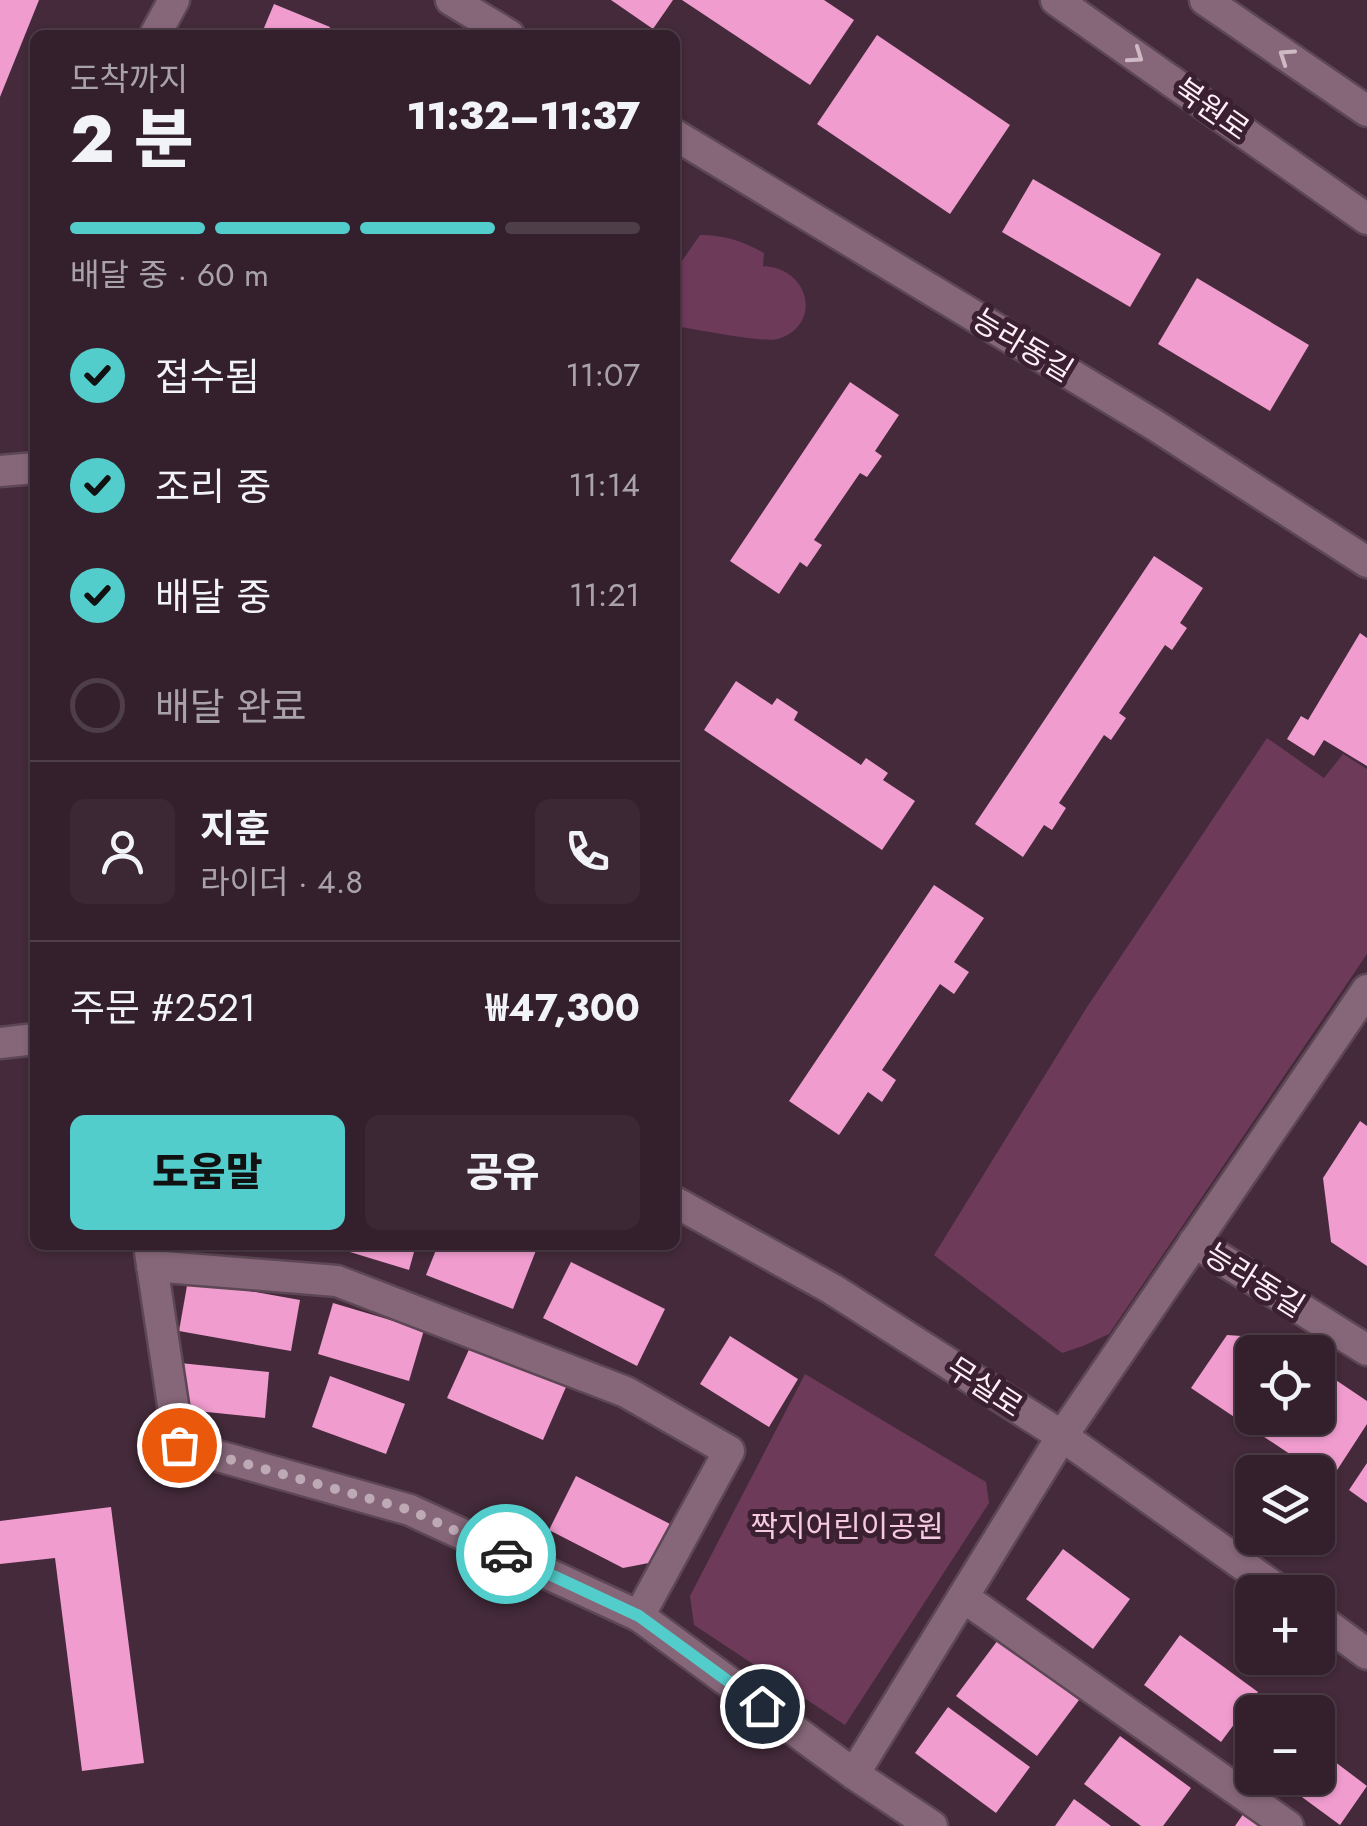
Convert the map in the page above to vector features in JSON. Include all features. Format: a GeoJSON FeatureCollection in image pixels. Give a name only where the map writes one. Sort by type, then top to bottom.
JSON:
{"type":"FeatureCollection","features":[{"type":"Feature","properties":{"kind":"street"},"geometry":{"type":"LineString","coordinates":[[158,30],[174,0]]}},
{"type":"Feature","properties":{"kind":"street"},"geometry":{"type":"LineString","coordinates":[[451,0],[501,30]]}},
{"type":"Feature","properties":{"kind":"street","name":"북원로"},"geometry":{"type":"LineString","coordinates":[[1056,0],[1367,219]]}},
{"type":"Feature","properties":{"kind":"street"},"geometry":{"type":"LineString","coordinates":[[1204,0],[1367,111]]}},
{"type":"Feature","properties":{"kind":"street","name":"능라동길"},"geometry":{"type":"LineString","coordinates":[[680,138],[1137,414],[1367,562]]}},
{"type":"Feature","properties":{"kind":"street"},"geometry":{"type":"LineString","coordinates":[[0,471],[30,468]]}},
{"type":"Feature","properties":{"kind":"street"},"geometry":{"type":"LineString","coordinates":[[854,1774],[1062,1436],[1367,990]]}},
{"type":"Feature","properties":{"kind":"street"},"geometry":{"type":"LineString","coordinates":[[0,1043],[30,1040]]}},
{"type":"Feature","properties":{"kind":"street","name":"무실로"},"geometry":{"type":"LineString","coordinates":[[680,1205],[832,1289],[1062,1436],[1258,1575]]}},
{"type":"Feature","properties":{"kind":"street","name":"능라동길"},"geometry":{"type":"LineString","coordinates":[[1194,1242],[1367,1350]]}},
{"type":"Feature","properties":{"kind":"street"},"geometry":{"type":"LineString","coordinates":[[639,1616],[728,1451],[626,1392],[337,1281],[150,1256],[179,1445],[410,1510],[639,1616],[854,1774],[932,1826]]}},
{"type":"Feature","properties":{"kind":"street"},"geometry":{"type":"LineString","coordinates":[[963,1596],[1288,1826]]}},
{"type":"Feature","properties":{"kind":"street"},"geometry":{"type":"LineString","coordinates":[[1335,1630],[1367,1654]]}},
{"type":"Feature","properties":{"kind":"green space"},"geometry":{"type":"Polygon","coordinates":[[[700,235],[749,245],[764,253],[763,266],[792,276],[800,287],[805,298],[801,322],[792,332],[770,340],[680,327],[680,264],[700,235]]]}},
{"type":"Feature","properties":{"kind":"green space"},"geometry":{"type":"Polygon","coordinates":[[[1267,738],[1324,778],[1343,754],[1367,769],[1367,954],[1109,1334],[1062,1353],[934,1255],[1087,1007],[1267,738]]]}},
{"type":"Feature","properties":{"kind":"green space","name":"짝지어린이공원"},"geometry":{"type":"Polygon","coordinates":[[[805,1374],[986,1482],[989,1503],[845,1725],[694,1625],[690,1596],[805,1374]]]}},
{"type":"Feature","properties":{"kind":"building"},"geometry":{"type":"Polygon","coordinates":[[[0,0],[39,0],[0,97],[0,0]]]}},
{"type":"Feature","properties":{"kind":"building"},"geometry":{"type":"Polygon","coordinates":[[[611,0],[673,0],[653,29],[611,0]]]}},
{"type":"Feature","properties":{"kind":"building"},"geometry":{"type":"Polygon","coordinates":[[[682,0],[824,0],[854,20],[810,85],[682,0]]]}},
{"type":"Feature","properties":{"kind":"building"},"geometry":{"type":"Polygon","coordinates":[[[274,4],[330,27],[328,30],[263,30],[274,4]]]}},
{"type":"Feature","properties":{"kind":"building"},"geometry":{"type":"Polygon","coordinates":[[[877,35],[1010,125],[950,214],[817,124],[877,35]]]}},
{"type":"Feature","properties":{"kind":"building"},"geometry":{"type":"Polygon","coordinates":[[[1033,179],[1161,254],[1130,307],[1002,232],[1033,179]]]}},
{"type":"Feature","properties":{"kind":"building"},"geometry":{"type":"Polygon","coordinates":[[[1197,278],[1309,345],[1270,411],[1158,344],[1197,278]]]}},
{"type":"Feature","properties":{"kind":"building"},"geometry":{"type":"Polygon","coordinates":[[[850,382],[899,415],[875,451],[882,456],[867,477],[860,473],[814,540],[822,545],[807,567],[800,562],[779,594],[730,561],[850,382]]]}},
{"type":"Feature","properties":{"kind":"building"},"geometry":{"type":"Polygon","coordinates":[[[1154,556],[1203,588],[1180,623],[1187,628],[1172,650],[1165,645],[1119,713],[1126,718],[1111,740],[1104,735],[1059,803],[1066,808],[1052,830],[1044,825],[1023,857],[975,824],[1154,556]]]}},
{"type":"Feature","properties":{"kind":"building"},"geometry":{"type":"Polygon","coordinates":[[[1360,633],[1367,638],[1367,766],[1324,740],[1314,756],[1287,739],[1301,716],[1308,720],[1360,633]]]}},
{"type":"Feature","properties":{"kind":"building"},"geometry":{"type":"Polygon","coordinates":[[[736,681],[772,705],[777,698],[798,712],[794,720],[861,765],[866,758],[888,773],[883,780],[915,801],[882,850],[704,730],[736,681]]]}},
{"type":"Feature","properties":{"kind":"building"},"geometry":{"type":"Polygon","coordinates":[[[934,885],[984,918],[954,962],[969,972],[954,994],[940,984],[882,1070],[896,1080],[882,1102],[868,1092],[839,1135],[789,1101],[934,885]]]}},
{"type":"Feature","properties":{"kind":"building"},"geometry":{"type":"Polygon","coordinates":[[[1360,1121],[1367,1126],[1367,1266],[1331,1242],[1323,1178],[1360,1121]]]}},
{"type":"Feature","properties":{"kind":"building"},"geometry":{"type":"Polygon","coordinates":[[[343,1250],[415,1250],[409,1270],[343,1250]]]}},
{"type":"Feature","properties":{"kind":"building"},"geometry":{"type":"Polygon","coordinates":[[[436,1250],[536,1250],[513,1309],[426,1275],[436,1250]]]}},
{"type":"Feature","properties":{"kind":"building"},"geometry":{"type":"Polygon","coordinates":[[[571,1262],[665,1309],[637,1366],[543,1318],[571,1262]]]}},
{"type":"Feature","properties":{"kind":"building"},"geometry":{"type":"Polygon","coordinates":[[[188,1280],[300,1300],[291,1351],[179,1331],[188,1280]]]}},
{"type":"Feature","properties":{"kind":"building"},"geometry":{"type":"Polygon","coordinates":[[[333,1303],[424,1330],[409,1381],[318,1354],[333,1303]]]}},
{"type":"Feature","properties":{"kind":"building"},"geometry":{"type":"Polygon","coordinates":[[[1227,1335],[1235,1336],[1235,1417],[1191,1388],[1227,1335]]]}},
{"type":"Feature","properties":{"kind":"building"},"geometry":{"type":"Polygon","coordinates":[[[730,1336],[798,1379],[769,1427],[700,1384],[730,1336]]]}},
{"type":"Feature","properties":{"kind":"building"},"geometry":{"type":"Polygon","coordinates":[[[471,1345],[566,1387],[543,1440],[447,1398],[471,1345]]]}},
{"type":"Feature","properties":{"kind":"building"},"geometry":{"type":"Polygon","coordinates":[[[180,1363],[269,1372],[265,1418],[197,1411],[177,1390],[180,1363]]]}},
{"type":"Feature","properties":{"kind":"building"},"geometry":{"type":"Polygon","coordinates":[[[330,1376],[405,1404],[386,1454],[312,1427],[330,1376]]]}},
{"type":"Feature","properties":{"kind":"building"},"geometry":{"type":"Polygon","coordinates":[[[1335,1379],[1367,1401],[1367,1424],[1335,1473],[1335,1455],[1291,1455],[1261,1435],[1335,1435],[1335,1379]]]}},
{"type":"Feature","properties":{"kind":"building"},"geometry":{"type":"Polygon","coordinates":[[[1367,1463],[1367,1503],[1349,1490],[1367,1463]]]}},
{"type":"Feature","properties":{"kind":"building"},"geometry":{"type":"Polygon","coordinates":[[[576,1476],[676,1527],[659,1561],[623,1568],[549,1530],[576,1476]]]}},
{"type":"Feature","properties":{"kind":"building"},"geometry":{"type":"Polygon","coordinates":[[[111,1507],[144,1763],[82,1771],[55,1558],[0,1564],[0,1521],[111,1507]]]}},
{"type":"Feature","properties":{"kind":"building"},"geometry":{"type":"Polygon","coordinates":[[[1063,1549],[1130,1599],[1093,1649],[1026,1599],[1063,1549]]]}},
{"type":"Feature","properties":{"kind":"building"},"geometry":{"type":"Polygon","coordinates":[[[1180,1635],[1258,1692],[1235,1695],[1235,1723],[1221,1742],[1144,1685],[1180,1635]]]}},
{"type":"Feature","properties":{"kind":"building"},"geometry":{"type":"Polygon","coordinates":[[[998,1640],[1079,1700],[1037,1756],[956,1696],[998,1640]]]}},
{"type":"Feature","properties":{"kind":"building"},"geometry":{"type":"Polygon","coordinates":[[[948,1707],[1030,1767],[996,1813],[915,1753],[948,1707]]]}},
{"type":"Feature","properties":{"kind":"building"},"geometry":{"type":"Polygon","coordinates":[[[1120,1736],[1191,1788],[1163,1826],[1141,1826],[1084,1784],[1120,1736]]]}},
{"type":"Feature","properties":{"kind":"building"},"geometry":{"type":"Polygon","coordinates":[[[1335,1762],[1367,1786],[1340,1825],[1299,1795],[1335,1795],[1335,1762]]]}},
{"type":"Feature","properties":{"kind":"building"},"geometry":{"type":"Polygon","coordinates":[[[1074,1799],[1111,1826],[1055,1826],[1074,1799]]]}},
{"type":"Feature","properties":{"kind":"building"},"geometry":{"type":"Polygon","coordinates":[[[1248,1807],[1274,1826],[1235,1826],[1248,1807]]]}},
{"type":"Feature","properties":{"kind":"way so far"},"geometry":{"type":"LineString","coordinates":[[179,1445],[410,1510],[506,1554]]}},
{"type":"Feature","properties":{"kind":"route"},"geometry":{"type":"LineString","coordinates":[[506,1554],[639,1616],[762,1706]]}}]}
